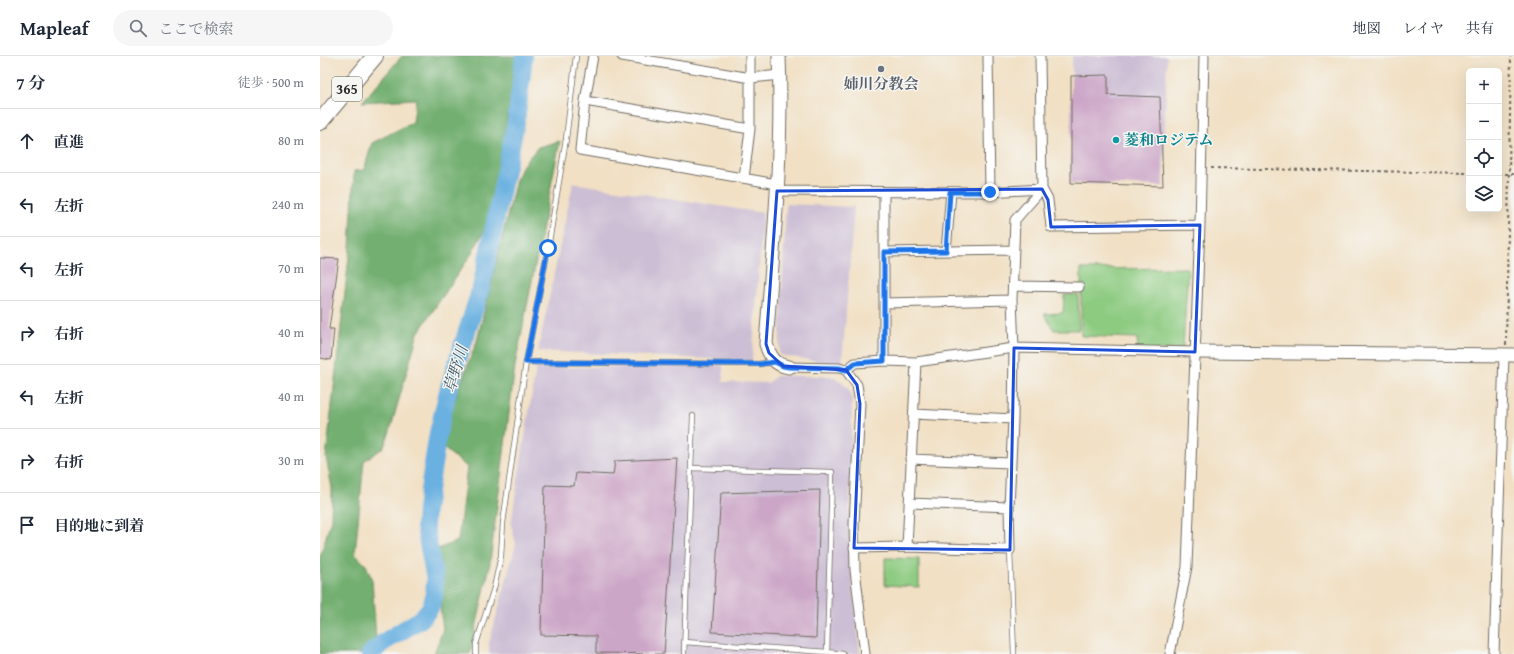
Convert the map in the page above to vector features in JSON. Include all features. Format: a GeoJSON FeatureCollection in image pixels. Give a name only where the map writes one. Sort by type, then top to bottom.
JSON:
{"type":"FeatureCollection","features":[{"type":"Feature","properties":{"kind":"highway","name":"365"},"geometry":{"type":"LineString","coordinates":[[320,122],[375,56]]}},
{"type":"Feature","properties":{"kind":"street"},"geometry":{"type":"LineString","coordinates":[[593,56],[585,101],[580,150],[744,178],[777,188],[884,192],[990,192],[1042,189]]}},
{"type":"Feature","properties":{"kind":"street"},"geometry":{"type":"LineString","coordinates":[[622,56],[751,78],[780,75]]}},
{"type":"Feature","properties":{"kind":"street"},"geometry":{"type":"LineString","coordinates":[[744,178],[750,129],[750,56]]}},
{"type":"Feature","properties":{"kind":"street"},"geometry":{"type":"LineString","coordinates":[[779,56],[780,125],[766,344],[769,353],[775,362],[783,366],[839,368],[846,370],[857,385],[860,404],[854,548],[855,570],[865,654]]}},
{"type":"Feature","properties":{"kind":"street"},"geometry":{"type":"LineString","coordinates":[[988,56],[990,192]]}},
{"type":"Feature","properties":{"kind":"street"},"geometry":{"type":"LineString","coordinates":[[1040,56],[1042,189],[1048,200],[1051,228],[1200,226]]}},
{"type":"Feature","properties":{"kind":"street"},"geometry":{"type":"LineString","coordinates":[[1170,654],[1188,567],[1202,168],[1204,56]]}},
{"type":"Feature","properties":{"kind":"street"},"geometry":{"type":"LineString","coordinates":[[585,101],[750,129]]}},
{"type":"Feature","properties":{"kind":"street"},"geometry":{"type":"LineString","coordinates":[[854,548],[907,547],[1010,550],[1009,507],[1013,419],[1014,348],[1012,300],[1015,220],[1042,189]]}},
{"type":"Feature","properties":{"kind":"street"},"geometry":{"type":"LineString","coordinates":[[884,192],[884,361]]}},
{"type":"Feature","properties":{"kind":"street"},"geometry":{"type":"LineString","coordinates":[[946,251],[950,192]]}},
{"type":"Feature","properties":{"kind":"street"},"geometry":{"type":"LineString","coordinates":[[884,252],[1014,250]]}},
{"type":"Feature","properties":{"kind":"street"},"geometry":{"type":"LineString","coordinates":[[1013,286],[1079,287]]}},
{"type":"Feature","properties":{"kind":"street"},"geometry":{"type":"LineString","coordinates":[[884,303],[1012,300]]}},
{"type":"Feature","properties":{"kind":"street"},"geometry":{"type":"LineString","coordinates":[[846,370],[855,363],[884,361],[916,362],[1014,348],[1509,356],[1494,654]]}},
{"type":"Feature","properties":{"kind":"street"},"geometry":{"type":"LineString","coordinates":[[907,547],[910,502],[910,459],[914,414],[916,362]]}},
{"type":"Feature","properties":{"kind":"street"},"geometry":{"type":"LineString","coordinates":[[914,414],[1013,419]]}},
{"type":"Feature","properties":{"kind":"street"},"geometry":{"type":"LineString","coordinates":[[910,459],[1010,463]]}},
{"type":"Feature","properties":{"kind":"street"},"geometry":{"type":"LineString","coordinates":[[910,502],[1009,507]]}},
{"type":"Feature","properties":{"kind":"lane"},"geometry":{"type":"LineString","coordinates":[[476,654],[476,644],[494,588],[501,556],[503,523],[526,362],[552,225],[566,139],[576,56]]}},
{"type":"Feature","properties":{"kind":"lane"},"geometry":{"type":"LineString","coordinates":[[526,362],[760,364],[775,362]]}},
{"type":"Feature","properties":{"kind":"lane"},"geometry":{"type":"LineString","coordinates":[[684,654],[693,416]]}},
{"type":"Feature","properties":{"kind":"lane"},"geometry":{"type":"LineString","coordinates":[[691,468],[832,472],[827,652]]}},
{"type":"Feature","properties":{"kind":"lane"},"geometry":{"type":"LineString","coordinates":[[1010,550],[1014,654]]}},
{"type":"Feature","properties":{"kind":"lane"},"geometry":{"type":"LineString","coordinates":[[684,642],[843,654]]}},
{"type":"Feature","properties":{"kind":"path"},"geometry":{"type":"LineString","coordinates":[[1509,356],[1506,348],[1511,56]]}},
{"type":"Feature","properties":{"kind":"path"},"geometry":{"type":"LineString","coordinates":[[1202,168],[1466,173]]}},
{"type":"Feature","properties":{"kind":"path"},"geometry":{"type":"LineString","coordinates":[[1502,174],[1514,174]]}},
{"type":"Feature","properties":{"kind":"highlighted area"},"geometry":{"type":"Polygon","coordinates":[[[1042,189],[1048,200],[1051,227],[1200,225],[1195,352],[1014,348],[1010,550],[854,548],[860,404],[857,385],[846,370],[783,366],[769,353],[766,344],[777,191],[1042,189]]]}},
{"type":"Feature","properties":{"kind":"shaded area","name":"菱和ロジテム"},"geometry":{"type":"Polygon","coordinates":[[[1072,56],[1167,56],[1163,186],[1071,183],[1072,56]]]}},
{"type":"Feature","properties":{"kind":"shaded area"},"geometry":{"type":"Polygon","coordinates":[[[573,183],[763,213],[752,361],[538,351],[573,183]]]}},
{"type":"Feature","properties":{"kind":"shaded area"},"geometry":{"type":"Polygon","coordinates":[[[786,204],[854,207],[842,365],[779,355],[786,204]]]}},
{"type":"Feature","properties":{"kind":"shaded area"},"geometry":{"type":"Polygon","coordinates":[[[723,365],[723,382],[768,383],[776,376],[831,376],[841,381],[849,390],[852,398],[852,407],[849,549],[860,654],[489,654],[489,643],[516,544],[511,524],[536,368],[723,365]]]}},
{"type":"Feature","properties":{"kind":"green space"},"geometry":{"type":"Polygon","coordinates":[[[402,56],[517,56],[493,215],[472,253],[418,333],[389,434],[383,448],[364,461],[355,554],[366,565],[372,580],[377,654],[320,654],[320,557],[331,520],[332,488],[326,457],[350,248],[354,171],[364,170],[372,143],[413,122],[416,99],[362,102],[402,56]]]}},
{"type":"Feature","properties":{"kind":"green space"},"geometry":{"type":"Polygon","coordinates":[[[560,141],[515,366],[489,570],[470,654],[434,654],[443,629],[440,606],[426,600],[435,550],[458,541],[467,467],[442,447],[442,432],[477,341],[516,180],[523,165],[538,147],[560,141]]]}},
{"type":"Feature","properties":{"kind":"green space"},"geometry":{"type":"Polygon","coordinates":[[[1188,268],[1183,348],[1138,352],[1137,338],[1081,336],[1081,269],[1188,268]]]}},
{"type":"Feature","properties":{"kind":"green space"},"geometry":{"type":"Polygon","coordinates":[[[1078,294],[1079,330],[1054,330],[1044,314],[1063,313],[1064,295],[1078,294]]]}},
{"type":"Feature","properties":{"kind":"green space"},"geometry":{"type":"Polygon","coordinates":[[[885,558],[919,559],[919,587],[885,585],[885,558]]]}},
{"type":"Feature","properties":{"kind":"building","name":"菱和ロジテム"},"geometry":{"type":"Polygon","coordinates":[[[1108,75],[1108,95],[1160,97],[1163,186],[1071,183],[1071,76],[1108,75]]]}},
{"type":"Feature","properties":{"kind":"building"},"geometry":{"type":"Polygon","coordinates":[[[320,258],[339,259],[329,329],[334,329],[331,360],[320,358],[320,258]]]}},
{"type":"Feature","properties":{"kind":"building"},"geometry":{"type":"Polygon","coordinates":[[[677,458],[664,654],[596,653],[596,636],[541,635],[545,485],[574,486],[576,473],[613,475],[615,461],[677,458]]]}},
{"type":"Feature","properties":{"kind":"building"},"geometry":{"type":"Polygon","coordinates":[[[820,490],[816,638],[712,632],[721,493],[820,490]]]}},
{"type":"Feature","properties":{"kind":"waterway","name":"草野川"},"geometry":{"type":"LineString","coordinates":[[370,654],[384,642],[421,619],[430,608],[434,597],[435,580],[425,526],[426,509],[438,433],[449,387],[481,288],[516,122],[524,56]]}},
{"type":"Feature","properties":{"kind":"place","name":"姉川分教会"},"geometry":{"type":"Point","coordinates":[881,69]}},
{"type":"Feature","properties":{"kind":"place","name":"菱和ロジテム"},"geometry":{"type":"Point","coordinates":[1116,140]}},
{"type":"Feature","properties":{"kind":"route"},"geometry":{"type":"LineString","coordinates":[[548,248],[526,362],[760,364],[775,362],[789,367],[839,368],[846,370],[855,363],[884,361],[884,252],[946,251],[950,192],[990,192]]}}]}
